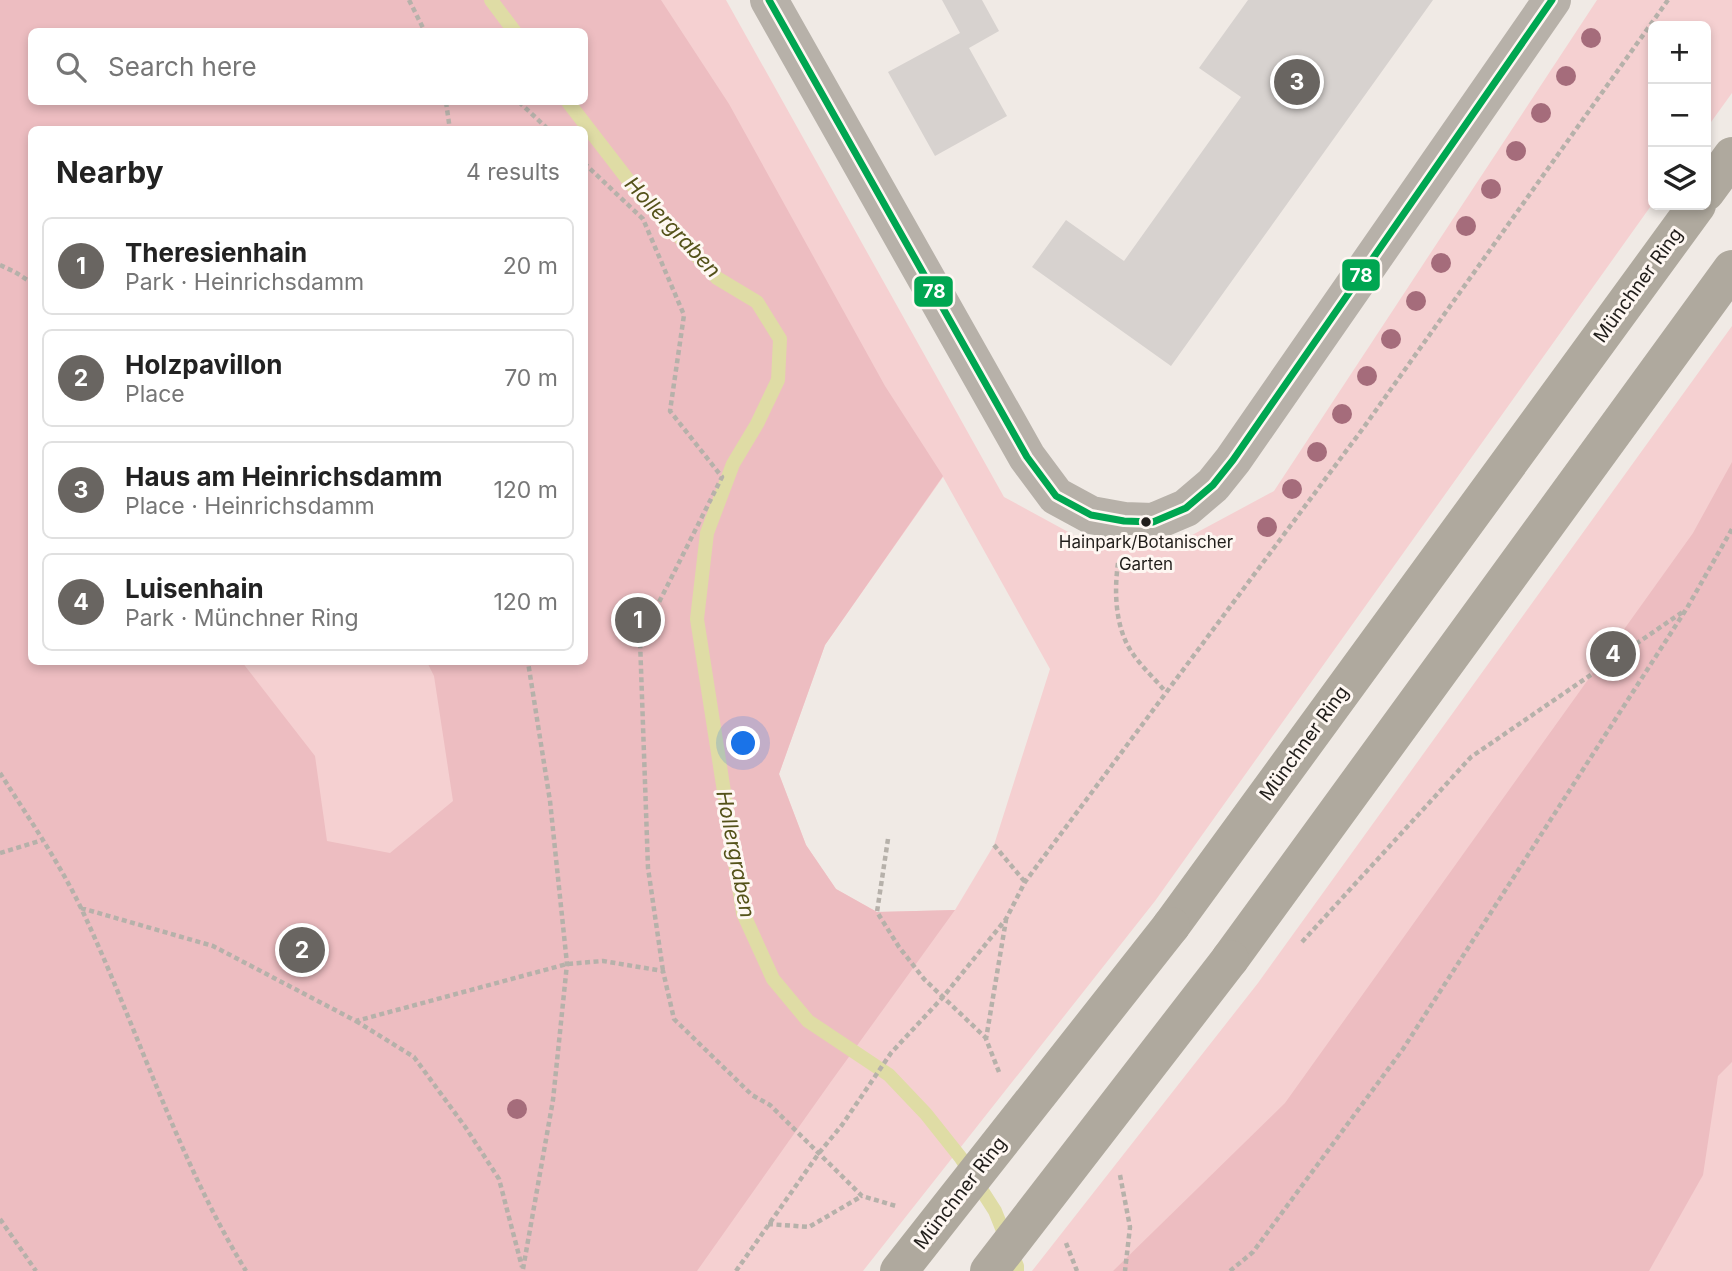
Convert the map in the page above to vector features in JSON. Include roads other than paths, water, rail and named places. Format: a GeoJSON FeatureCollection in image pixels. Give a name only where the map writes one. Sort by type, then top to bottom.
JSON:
{"type":"FeatureCollection","features":[{"type":"Feature","properties":{"kind":"main road"},"geometry":{"type":"LineString","coordinates":[[1711,185],[1732,156]]}},
{"type":"Feature","properties":{"kind":"main road","name":"Münchner Ring"},"geometry":{"type":"LineString","coordinates":[[899,1271],[1171,926],[1693,210]]}},
{"type":"Feature","properties":{"kind":"main road"},"geometry":{"type":"LineString","coordinates":[[989,1271],[1230,959],[1732,269]]}},
{"type":"Feature","properties":{"kind":"street"},"geometry":{"type":"LineString","coordinates":[[769,0],[1027,457],[1056,496],[1091,514],[1125,521],[1153,522],[1186,508],[1213,485],[1233,460],[1552,0]]}},
{"type":"Feature","properties":{"kind":"waterway","name":"Hollergraben"},"geometry":{"type":"LineString","coordinates":[[491,0],[512,28]]}},
{"type":"Feature","properties":{"kind":"waterway","name":"Hollergraben"},"geometry":{"type":"LineString","coordinates":[[570,105],[587,126]]}},
{"type":"Feature","properties":{"kind":"waterway","name":"Hollergraben"},"geometry":{"type":"LineString","coordinates":[[588,128],[632,185],[717,278],[757,302],[780,339],[778,380],[757,424],[733,464],[707,533],[697,619],[743,913],[773,979],[808,1021],[889,1075],[926,1114],[961,1158],[995,1211],[1017,1271]]}},
{"type":"Feature","properties":{"kind":"place","name":"Haus am Heinrichsdamm"},"geometry":{"type":"Point","coordinates":[1297,82]}},
{"type":"Feature","properties":{"kind":"place","name":"Hainpark/Botanischer Garten"},"geometry":{"type":"Point","coordinates":[1146,522]}},
{"type":"Feature","properties":{"kind":"place","name":"Theresienhain"},"geometry":{"type":"Point","coordinates":[638,620]}},
{"type":"Feature","properties":{"kind":"place","name":"Luisenhain"},"geometry":{"type":"Point","coordinates":[1613,654]}},
{"type":"Feature","properties":{"kind":"place","name":"Holzpavillon"},"geometry":{"type":"Point","coordinates":[302,950]}}]}
